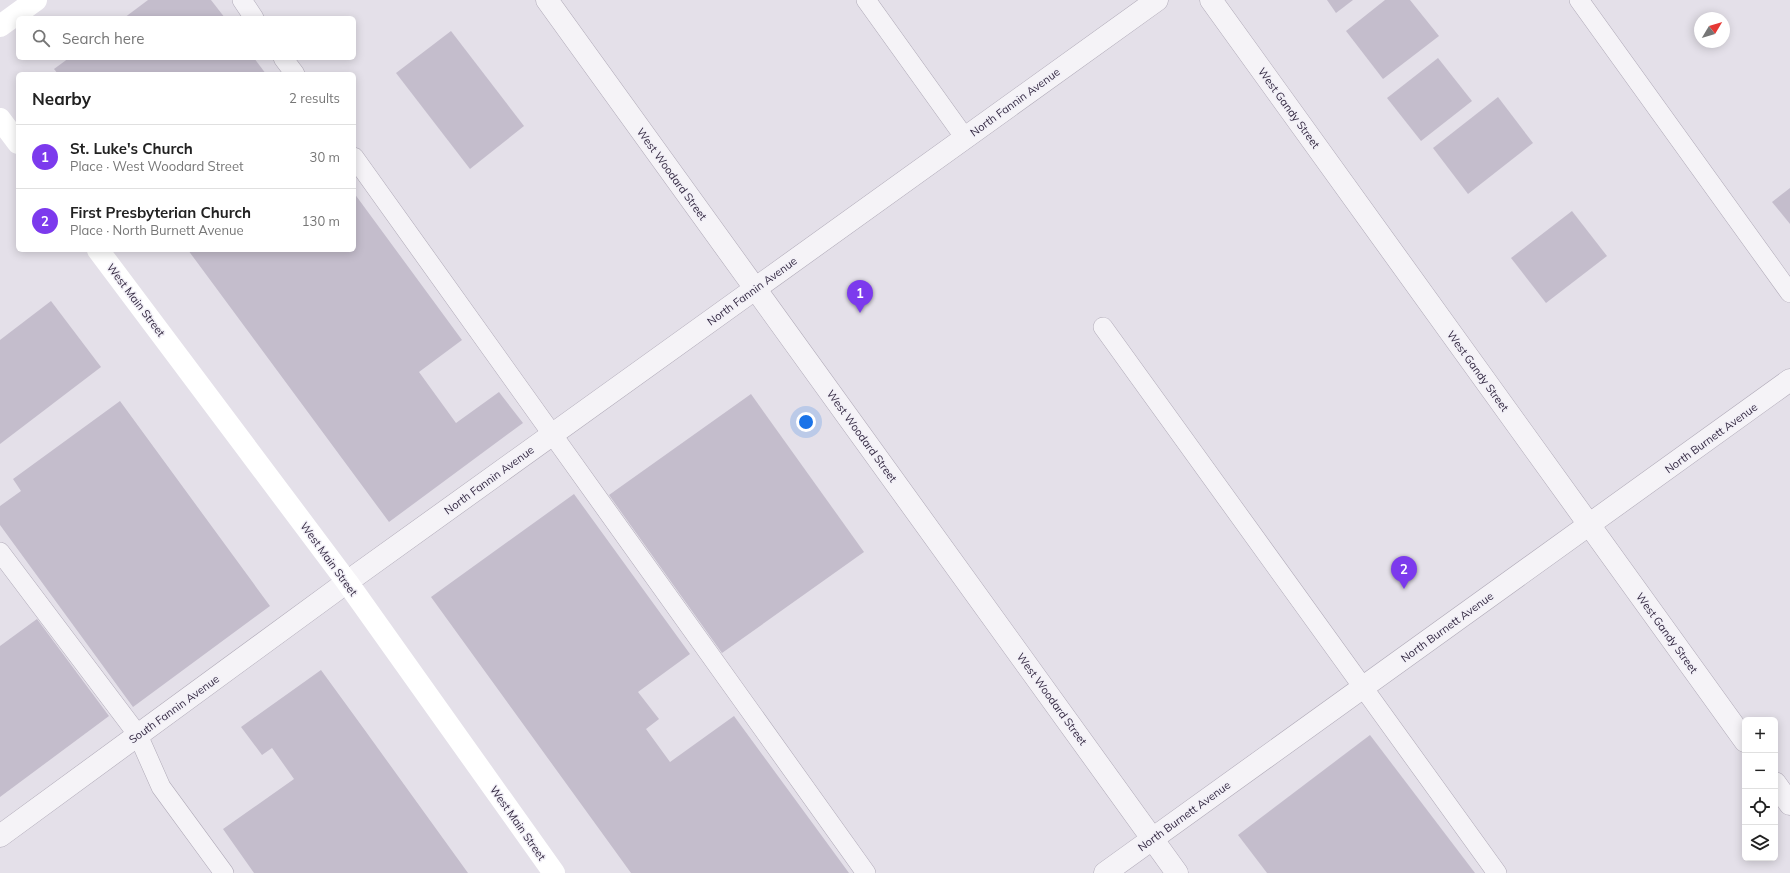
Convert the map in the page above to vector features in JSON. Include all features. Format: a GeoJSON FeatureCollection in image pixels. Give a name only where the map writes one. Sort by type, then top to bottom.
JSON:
{"type":"FeatureCollection","features":[{"type":"Feature","properties":{"kind":"main road"},"geometry":{"type":"LineString","coordinates":[[0,26],[36,0]]}},
{"type":"Feature","properties":{"kind":"main road"},"geometry":{"type":"LineString","coordinates":[[0,118],[16,140]]}},
{"type":"Feature","properties":{"kind":"main road","name":"West Main Street"},"geometry":{"type":"LineString","coordinates":[[100,252],[347,582],[554,873]]}},
{"type":"Feature","properties":{"kind":"street","name":"West Woodard Street"},"geometry":{"type":"LineString","coordinates":[[547,0],[1177,873]]}},
{"type":"Feature","properties":{"kind":"street","name":"North Fannin Avenue"},"geometry":{"type":"LineString","coordinates":[[347,582],[1157,0]]}},
{"type":"Feature","properties":{"kind":"street","name":"West Gandy Street"},"geometry":{"type":"LineString","coordinates":[[1211,0],[1742,737]]}},
{"type":"Feature","properties":{"kind":"street","name":"North Burnett Avenue"},"geometry":{"type":"LineString","coordinates":[[1105,873],[1790,380]]}},
{"type":"Feature","properties":{"kind":"street","name":"South Fannin Avenue"},"geometry":{"type":"LineString","coordinates":[[0,836],[347,582]]}},
{"type":"Feature","properties":{"kind":"street"},"geometry":{"type":"LineString","coordinates":[[1778,787],[1790,804]]}},
{"type":"Feature","properties":{"kind":"lane"},"geometry":{"type":"LineString","coordinates":[[242,0],[253,16]]}},
{"type":"Feature","properties":{"kind":"lane"},"geometry":{"type":"LineString","coordinates":[[866,0],[965,138]]}},
{"type":"Feature","properties":{"kind":"lane"},"geometry":{"type":"LineString","coordinates":[[1579,0],[1790,294]]}},
{"type":"Feature","properties":{"kind":"lane"},"geometry":{"type":"LineString","coordinates":[[284,60],[293,72]]}},
{"type":"Feature","properties":{"kind":"lane"},"geometry":{"type":"LineString","coordinates":[[356,160],[866,873]]}},
{"type":"Feature","properties":{"kind":"lane"},"geometry":{"type":"LineString","coordinates":[[1103,327],[1497,873]]}},
{"type":"Feature","properties":{"kind":"lane"},"geometry":{"type":"LineString","coordinates":[[0,552],[138,735],[161,786],[224,873]]}},
{"type":"Feature","properties":{"kind":"building"},"geometry":{"type":"Polygon","coordinates":[[[148,0],[211,0],[223,16],[127,16],[148,0]]]}},
{"type":"Feature","properties":{"kind":"building"},"geometry":{"type":"Polygon","coordinates":[[[1327,0],[1353,0],[1336,13],[1327,0]]]}},
{"type":"Feature","properties":{"kind":"building"},"geometry":{"type":"Polygon","coordinates":[[[1385,0],[1410,0],[1439,36],[1383,79],[1346,31],[1385,0]]]}},
{"type":"Feature","properties":{"kind":"building"},"geometry":{"type":"Polygon","coordinates":[[[451,31],[524,126],[470,169],[396,73],[451,31]]]}},
{"type":"Feature","properties":{"kind":"building"},"geometry":{"type":"Polygon","coordinates":[[[1438,58],[1472,101],[1421,141],[1387,98],[1438,58]]]}},
{"type":"Feature","properties":{"kind":"building"},"geometry":{"type":"Polygon","coordinates":[[[66,60],[256,60],[264,72],[56,72],[54,69],[66,60]]]}},
{"type":"Feature","properties":{"kind":"building"},"geometry":{"type":"Polygon","coordinates":[[[1498,97],[1533,143],[1468,194],[1433,148],[1498,97]]]}},
{"type":"Feature","properties":{"kind":"building"},"geometry":{"type":"Polygon","coordinates":[[[1790,188],[1790,224],[1772,202],[1790,188]]]}},
{"type":"Feature","properties":{"kind":"building"},"geometry":{"type":"Polygon","coordinates":[[[356,196],[462,340],[419,372],[456,423],[499,392],[523,423],[389,522],[189,252],[356,252],[356,196]]]}},
{"type":"Feature","properties":{"kind":"building"},"geometry":{"type":"Polygon","coordinates":[[[1572,211],[1607,256],[1546,303],[1511,258],[1572,211]]]}},
{"type":"Feature","properties":{"kind":"building"},"geometry":{"type":"Polygon","coordinates":[[[51,301],[101,367],[0,444],[0,340],[51,301]]]}},
{"type":"Feature","properties":{"kind":"building"},"geometry":{"type":"Polygon","coordinates":[[[751,394],[864,552],[722,653],[609,495],[751,394]]]}},
{"type":"Feature","properties":{"kind":"building"},"geometry":{"type":"Polygon","coordinates":[[[120,401],[270,606],[133,707],[0,525],[0,506],[21,491],[13,479],[120,401]]]}},
{"type":"Feature","properties":{"kind":"building"},"geometry":{"type":"Polygon","coordinates":[[[574,494],[690,654],[638,692],[659,719],[646,729],[670,762],[734,716],[849,873],[631,873],[431,597],[574,494]]]}},
{"type":"Feature","properties":{"kind":"building"},"geometry":{"type":"Polygon","coordinates":[[[37,619],[109,716],[0,797],[0,646],[37,619]]]}},
{"type":"Feature","properties":{"kind":"building"},"geometry":{"type":"Polygon","coordinates":[[[321,670],[468,873],[254,873],[223,829],[294,779],[272,748],[262,755],[241,727],[321,670]]]}},
{"type":"Feature","properties":{"kind":"building"},"geometry":{"type":"Polygon","coordinates":[[[1370,735],[1475,873],[1267,873],[1238,835],[1370,735]]]}},
{"type":"Feature","properties":{"kind":"place","name":"St. Luke's Church"},"geometry":{"type":"Point","coordinates":[860,313]}},
{"type":"Feature","properties":{"kind":"place","name":"First Presbyterian Church"},"geometry":{"type":"Point","coordinates":[1404,589]}}]}
